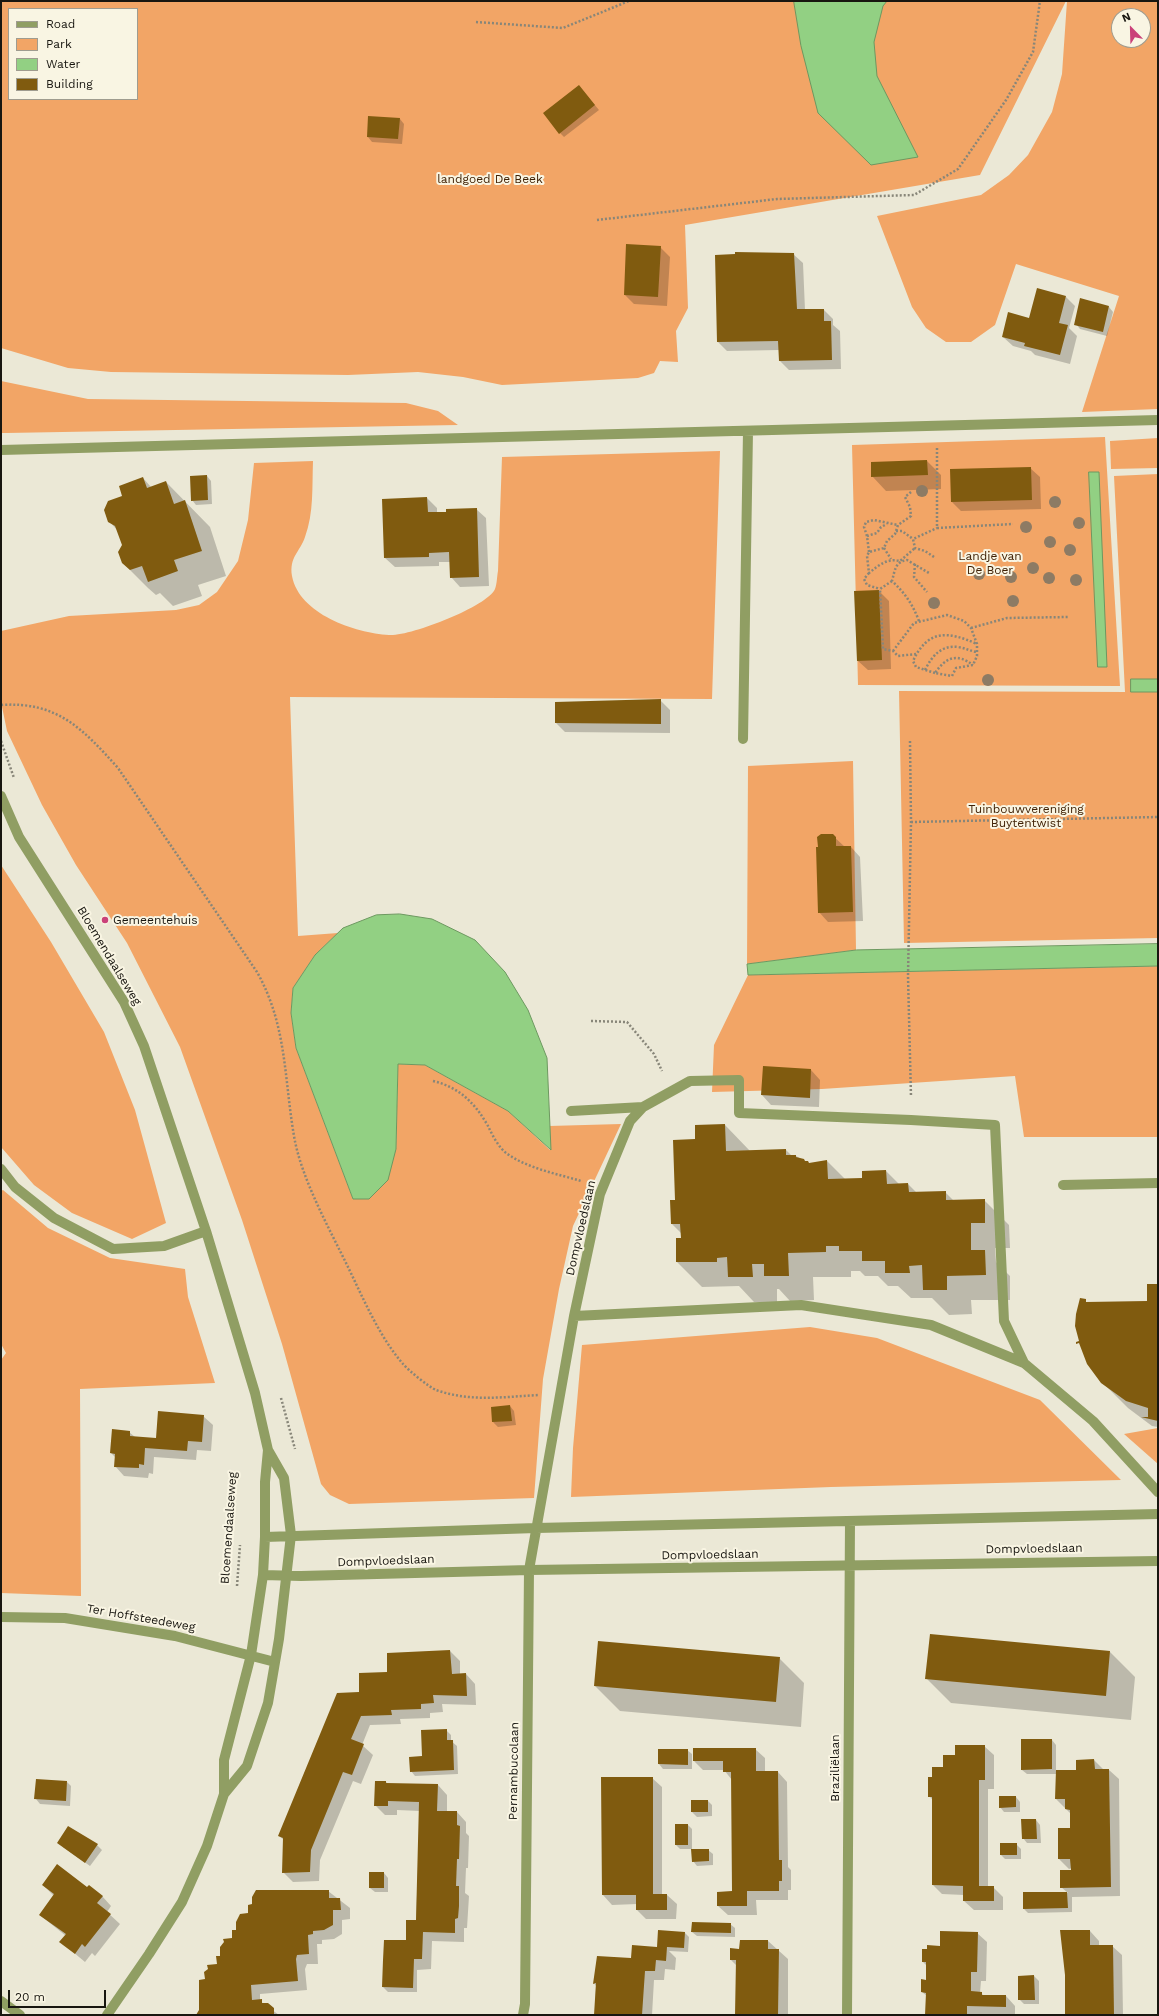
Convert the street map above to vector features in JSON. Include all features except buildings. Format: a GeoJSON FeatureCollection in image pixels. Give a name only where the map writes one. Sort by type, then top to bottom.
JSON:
{"type":"FeatureCollection","features":[{"type":"Feature","properties":{"kind":"street"},"geometry":{"type":"LineString","coordinates":[[1,450],[1158,420]]}},
{"type":"Feature","properties":{"kind":"street"},"geometry":{"type":"LineString","coordinates":[[743,739],[748,431]]}},
{"type":"Feature","properties":{"kind":"street","name":"Bloemendaalseweg"},"geometry":{"type":"LineString","coordinates":[[1,796],[19,837],[124,1002],[144,1046],[206,1231],[255,1393],[268,1450],[284,1478],[291,1535],[275,1662],[268,1703],[247,1766],[224,1794]]}},
{"type":"Feature","properties":{"kind":"street"},"geometry":{"type":"LineString","coordinates":[[572,1111],[643,1107],[690,1081],[739,1080],[739,1113],[911,1120],[994,1126],[1004,1321],[1024,1362]]}},
{"type":"Feature","properties":{"kind":"street","name":"Dompvloedslaan"},"geometry":{"type":"LineString","coordinates":[[536,1528],[574,1316],[603,1187],[630,1121],[643,1107]]}},
{"type":"Feature","properties":{"kind":"street"},"geometry":{"type":"LineString","coordinates":[[1,1169],[15,1187],[54,1218],[114,1249],[164,1246],[206,1231]]}},
{"type":"Feature","properties":{"kind":"street"},"geometry":{"type":"LineString","coordinates":[[1063,1185],[1158,1183]]}},
{"type":"Feature","properties":{"kind":"street"},"geometry":{"type":"LineString","coordinates":[[574,1316],[801,1305],[932,1325],[1024,1362],[1093,1421],[1158,1492]]}},
{"type":"Feature","properties":{"kind":"street","name":"Bloemendaalseweg"},"geometry":{"type":"LineString","coordinates":[[107,2015],[150,1954],[182,1902],[207,1846],[224,1794],[224,1760],[251,1655],[263,1575],[265,1482],[268,1450]]}},
{"type":"Feature","properties":{"kind":"street"},"geometry":{"type":"LineString","coordinates":[[265,1536],[536,1528],[1158,1514]]}},
{"type":"Feature","properties":{"kind":"street","name":"Braziliëlaan"},"geometry":{"type":"LineString","coordinates":[[847,2015],[850,1521]]}},
{"type":"Feature","properties":{"kind":"street","name":"Pernambucolaan"},"geometry":{"type":"LineString","coordinates":[[523,2015],[525,2004],[529,1570],[536,1528]]}},
{"type":"Feature","properties":{"kind":"street","name":"Dompvloedslaan"},"geometry":{"type":"LineString","coordinates":[[263,1575],[285,1577],[529,1570],[1158,1561]]}},
{"type":"Feature","properties":{"kind":"street","name":"Ter Hoffsteedeweg"},"geometry":{"type":"LineString","coordinates":[[1,1617],[65,1618],[175,1636],[275,1662]]}},
{"type":"Feature","properties":{"kind":"street"},"geometry":{"type":"LineString","coordinates":[[1,2001],[20,2015]]}},
{"type":"Feature","properties":{"kind":"path"},"geometry":{"type":"LineString","coordinates":[[476,22],[563,28],[629,1]]}},
{"type":"Feature","properties":{"kind":"path"},"geometry":{"type":"LineString","coordinates":[[597,220],[777,199],[914,195],[958,169],[1006,100],[1033,52],[1040,1]]}},
{"type":"Feature","properties":{"kind":"path"},"geometry":{"type":"LineString","coordinates":[[936,426],[937,528]]}},
{"type":"Feature","properties":{"kind":"path"},"geometry":{"type":"LineString","coordinates":[[884,548],[887,541],[896,532],[898,525],[910,516],[910,507],[905,497],[911,492]]}},
{"type":"Feature","properties":{"kind":"path"},"geometry":{"type":"LineString","coordinates":[[869,572],[867,556],[869,552],[864,527],[866,522],[874,520],[898,525]]}},
{"type":"Feature","properties":{"kind":"path"},"geometry":{"type":"LineString","coordinates":[[867,536],[878,533],[881,527],[888,524]]}},
{"type":"Feature","properties":{"kind":"path"},"geometry":{"type":"LineString","coordinates":[[913,539],[937,528],[1013,524]]}},
{"type":"Feature","properties":{"kind":"path"},"geometry":{"type":"LineString","coordinates":[[896,532],[902,531],[913,539],[915,548]]}},
{"type":"Feature","properties":{"kind":"path"},"geometry":{"type":"LineString","coordinates":[[869,552],[884,548]]}},
{"type":"Feature","properties":{"kind":"path"},"geometry":{"type":"LineString","coordinates":[[884,548],[891,559]]}},
{"type":"Feature","properties":{"kind":"path"},"geometry":{"type":"LineString","coordinates":[[915,548],[925,551],[934,558]]}},
{"type":"Feature","properties":{"kind":"path"},"geometry":{"type":"LineString","coordinates":[[880,589],[892,581],[895,566],[915,548]]}},
{"type":"Feature","properties":{"kind":"path"},"geometry":{"type":"LineString","coordinates":[[880,589],[867,585],[864,579],[869,572],[891,559],[900,561],[907,560],[929,573]]}},
{"type":"Feature","properties":{"kind":"path"},"geometry":{"type":"LineString","coordinates":[[915,564],[914,577],[927,592]]}},
{"type":"Feature","properties":{"kind":"path"},"geometry":{"type":"LineString","coordinates":[[892,581],[903,591],[914,607],[919,621]]}},
{"type":"Feature","properties":{"kind":"path"},"geometry":{"type":"LineString","coordinates":[[880,589],[883,648],[892,651],[898,656],[916,654]]}},
{"type":"Feature","properties":{"kind":"path"},"geometry":{"type":"LineString","coordinates":[[892,651],[914,623],[947,615],[964,621],[971,628],[977,644],[977,656],[973,665]]}},
{"type":"Feature","properties":{"kind":"path"},"geometry":{"type":"LineString","coordinates":[[971,628],[1007,618],[1068,618]]}},
{"type":"Feature","properties":{"kind":"path"},"geometry":{"type":"LineString","coordinates":[[973,665],[956,668],[952,676],[935,673],[916,667],[913,660],[924,643],[932,638],[946,634],[958,635],[977,644]]}},
{"type":"Feature","properties":{"kind":"path"},"geometry":{"type":"LineString","coordinates":[[925,670],[930,659],[943,648],[958,647],[977,652]]}},
{"type":"Feature","properties":{"kind":"path"},"geometry":{"type":"LineString","coordinates":[[935,673],[941,664],[952,658],[964,658],[973,665]]}},
{"type":"Feature","properties":{"kind":"path"},"geometry":{"type":"LineString","coordinates":[[1,706],[16,704],[42,708],[71,721],[99,746],[118,768],[257,972],[271,1001],[279,1030],[286,1063],[294,1136],[302,1169],[331,1234],[377,1326],[403,1365],[435,1390],[468,1399],[561,1394]]}},
{"type":"Feature","properties":{"kind":"path"},"geometry":{"type":"LineString","coordinates":[[910,741],[911,822],[908,976],[911,1120]]}},
{"type":"Feature","properties":{"kind":"path"},"geometry":{"type":"LineString","coordinates":[[911,822],[1158,817]]}},
{"type":"Feature","properties":{"kind":"path"},"geometry":{"type":"LineString","coordinates":[[591,1021],[627,1022],[654,1054],[662,1070],[663,1077]]}},
{"type":"Feature","properties":{"kind":"path"},"geometry":{"type":"LineString","coordinates":[[433,1081],[447,1084],[468,1098],[484,1119],[496,1141],[508,1155],[527,1164],[603,1187]]}},
{"type":"Feature","properties":{"kind":"path","name":"Bloemendaalseweg"},"geometry":{"type":"LineString","coordinates":[[237,1589],[240,1543]]}},
{"type":"Feature","properties":{"kind":"green space","name":"landgoed De Beek"},"geometry":{"type":"Polygon","coordinates":[[[1,1],[1066,1],[980,175],[685,225],[688,308],[676,331],[678,362],[660,361],[654,373],[638,378],[502,385],[463,377],[418,372],[348,375],[111,372],[68,368],[1,348],[1,1]]]}},
{"type":"Feature","properties":{"kind":"green space"},"geometry":{"type":"Polygon","coordinates":[[[1067,1],[1158,1],[1158,409],[1082,412],[1119,296],[1016,264],[995,325],[971,342],[946,342],[926,328],[912,307],[877,216],[981,195],[1009,175],[1028,155],[1052,112],[1062,74],[1067,1]]]}},
{"type":"Feature","properties":{"kind":"green space"},"geometry":{"type":"Polygon","coordinates":[[[1,381],[88,399],[406,403],[438,411],[458,425],[1,433],[1,381]]]}},
{"type":"Feature","properties":{"kind":"green space","name":"Landje van De Boer"},"geometry":{"type":"Polygon","coordinates":[[[1105,437],[1120,686],[858,685],[852,445],[1105,437]]]}},
{"type":"Feature","properties":{"kind":"green space"},"geometry":{"type":"Polygon","coordinates":[[[1158,438],[1158,468],[1111,469],[1110,441],[1158,438]]]}},
{"type":"Feature","properties":{"kind":"green space"},"geometry":{"type":"Polygon","coordinates":[[[720,451],[712,699],[290,697],[298,936],[338,933],[315,955],[293,988],[291,1013],[296,1048],[353,1199],[396,1149],[398,1064],[425,1065],[508,1111],[550,1150],[549,1126],[621,1124],[573,1226],[559,1289],[543,1379],[534,1498],[349,1504],[330,1495],[321,1484],[282,1344],[242,1220],[180,1047],[127,943],[76,865],[42,805],[7,731],[1,702],[1,631],[69,616],[176,610],[199,605],[217,592],[238,561],[248,520],[254,463],[313,461],[310,519],[305,537],[293,559],[291,569],[297,589],[305,601],[330,619],[360,630],[389,635],[412,631],[446,620],[478,604],[489,596],[495,589],[498,571],[502,457],[720,451]]]}},
{"type":"Feature","properties":{"kind":"green space","name":"Tuinbouwvereniging Buytentwist"},"geometry":{"type":"Polygon","coordinates":[[[1158,474],[1158,938],[904,943],[899,691],[1125,692],[1114,476],[1158,474]]]}},
{"type":"Feature","properties":{"kind":"green space"},"geometry":{"type":"Polygon","coordinates":[[[853,761],[856,950],[747,964],[748,766],[853,761]]]}},
{"type":"Feature","properties":{"kind":"green space"},"geometry":{"type":"Polygon","coordinates":[[[1,865],[51,942],[104,1032],[135,1110],[166,1223],[132,1239],[72,1213],[34,1185],[1,1147],[1,865]]]}},
{"type":"Feature","properties":{"kind":"green space"},"geometry":{"type":"Polygon","coordinates":[[[1158,966],[1158,1137],[1024,1137],[1015,1076],[822,1089],[712,1092],[714,1045],[748,975],[1158,966]]]}},
{"type":"Feature","properties":{"kind":"green space"},"geometry":{"type":"Polygon","coordinates":[[[3,1190],[48,1228],[110,1258],[185,1269],[188,1297],[215,1383],[80,1389],[81,1596],[1,1593],[1,1360],[6,1353],[1,1344],[1,1191],[3,1190]]]}},
{"type":"Feature","properties":{"kind":"green space"},"geometry":{"type":"Polygon","coordinates":[[[810,1327],[877,1338],[1040,1400],[1121,1480],[831,1487],[571,1497],[573,1448],[582,1345],[810,1327]]]}},
{"type":"Feature","properties":{"kind":"green space"},"geometry":{"type":"Polygon","coordinates":[[[1158,1428],[1158,1464],[1124,1434],[1158,1428]]]}},
{"type":"Feature","properties":{"kind":"water"},"geometry":{"type":"Polygon","coordinates":[[[794,1],[887,1],[883,6],[874,42],[877,76],[918,157],[871,165],[818,113],[801,46],[794,1]]]}},
{"type":"Feature","properties":{"kind":"water"},"geometry":{"type":"Polygon","coordinates":[[[1089,472],[1099,472],[1107,667],[1098,667],[1089,472]]]}},
{"type":"Feature","properties":{"kind":"water"},"geometry":{"type":"Polygon","coordinates":[[[1131,679],[1158,679],[1158,692],[1131,692],[1131,679]]]}},
{"type":"Feature","properties":{"kind":"water"},"geometry":{"type":"Polygon","coordinates":[[[400,914],[432,919],[475,940],[505,972],[528,1010],[547,1058],[551,1150],[508,1111],[425,1065],[398,1064],[396,1149],[388,1180],[369,1199],[353,1199],[296,1048],[291,1013],[293,988],[315,955],[343,928],[376,915],[400,914]]]}},
{"type":"Feature","properties":{"kind":"water"},"geometry":{"type":"Polygon","coordinates":[[[1158,944],[1158,966],[748,975],[747,964],[856,950],[1158,944]]]}},
{"type":"Feature","properties":{"kind":"place","name":"Gemeentehuis"},"geometry":{"type":"Point","coordinates":[105,920]}}]}
